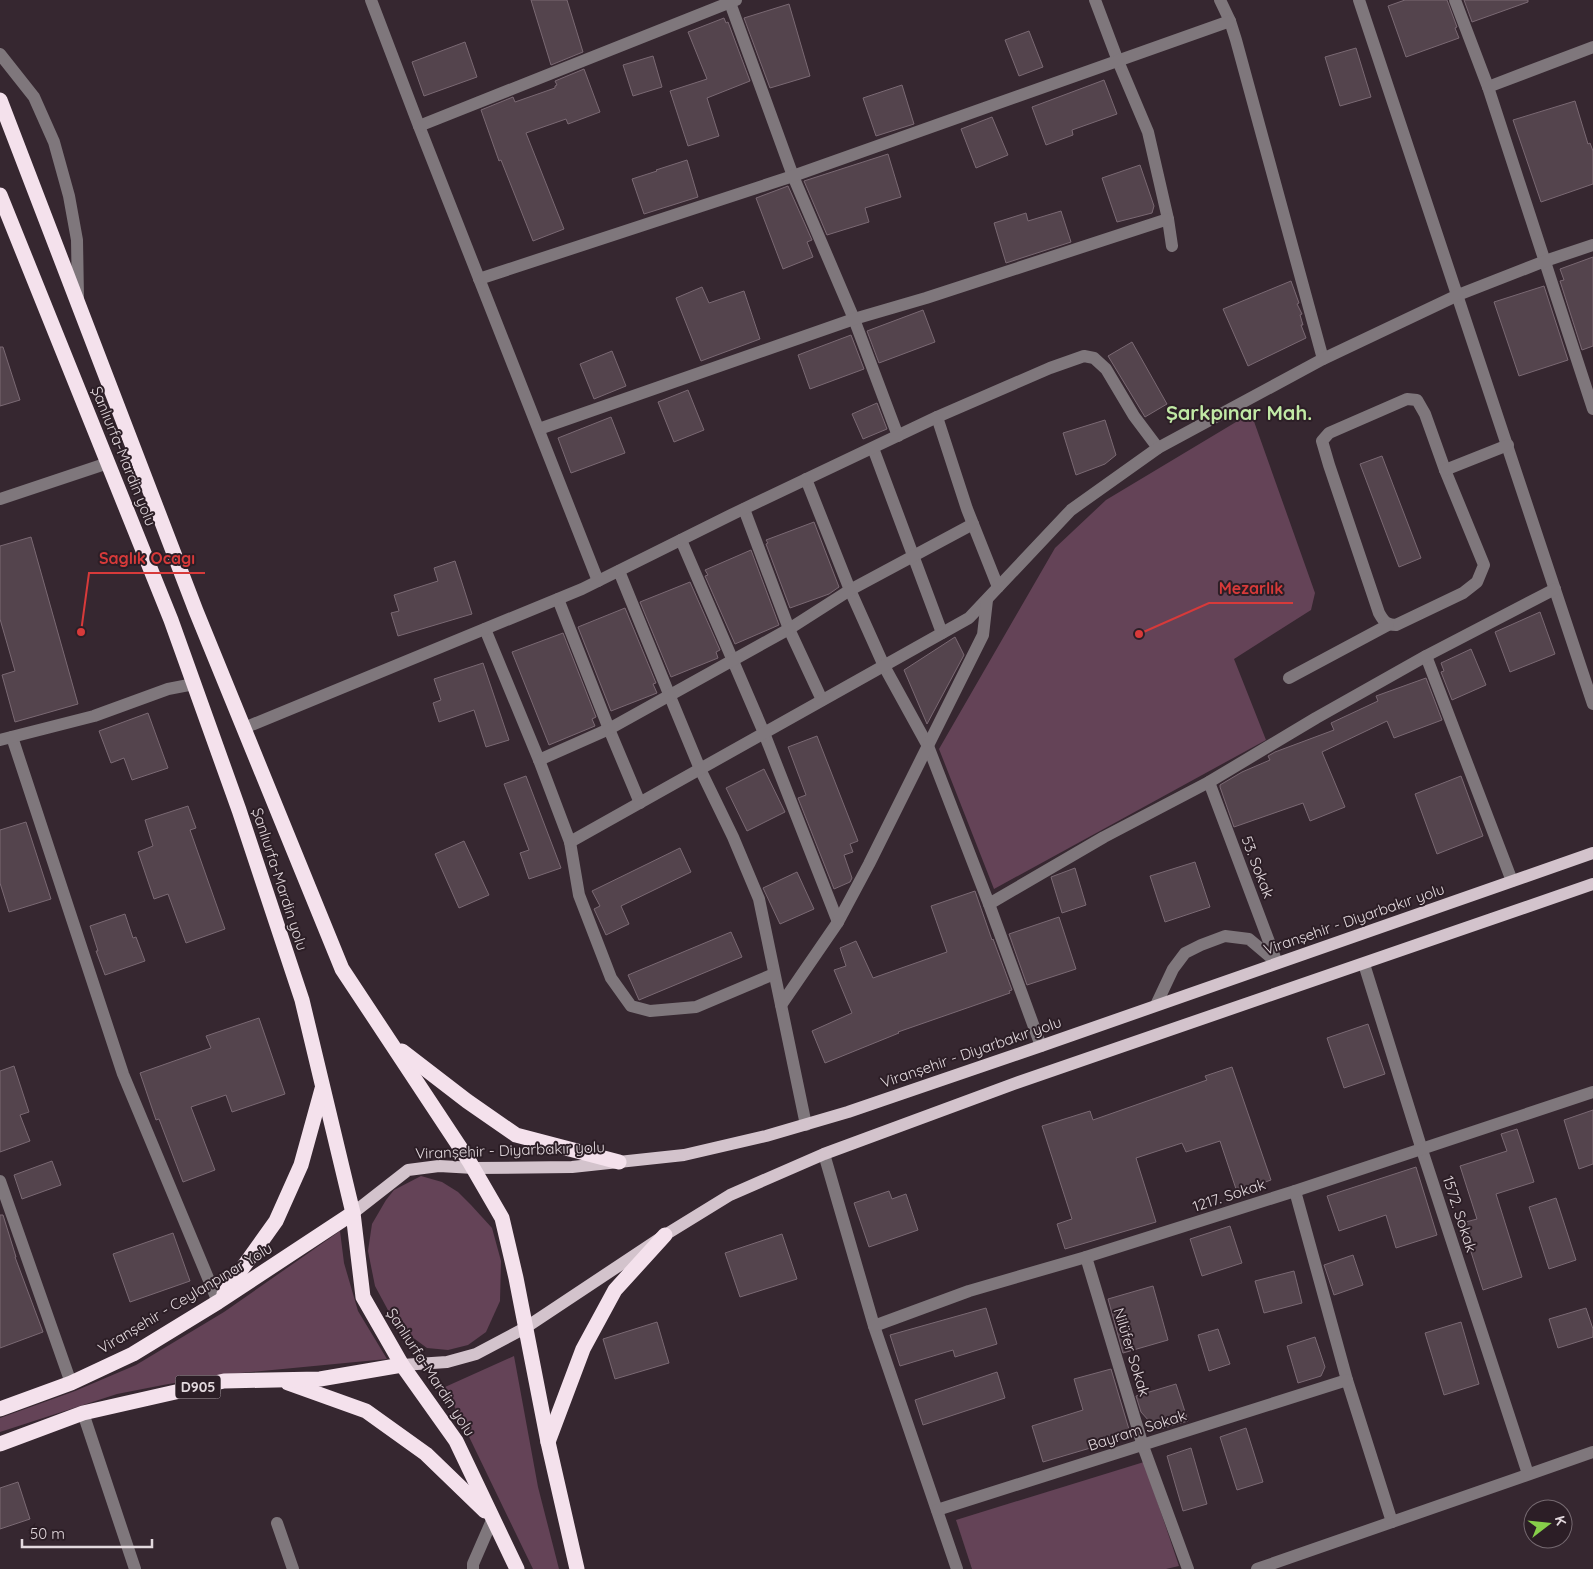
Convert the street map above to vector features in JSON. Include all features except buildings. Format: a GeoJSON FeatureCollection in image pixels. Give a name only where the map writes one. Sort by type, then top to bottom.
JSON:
{"type":"FeatureCollection","features":[{"type":"Feature","properties":{"kind":"highway"},"geometry":{"type":"LineString","coordinates":[[0,100],[196,611],[342,969],[474,1168],[502,1218],[516,1278],[548,1442],[577,1569]]}},
{"type":"Feature","properties":{"kind":"highway","name":"Şanlıurfa-Mardin yolu"},"geometry":{"type":"LineString","coordinates":[[0,194],[171,620],[239,810],[302,1000],[353,1213],[363,1297],[402,1365],[456,1441],[516,1569]]}},
{"type":"Feature","properties":{"kind":"highway"},"geometry":{"type":"LineString","coordinates":[[392,1044],[467,1101],[516,1135],[619,1162]]}},
{"type":"Feature","properties":{"kind":"highway"},"geometry":{"type":"LineString","coordinates":[[218,1302],[276,1221],[301,1164],[323,1088]]}},
{"type":"Feature","properties":{"kind":"highway","name":"Viranşehir - Ceylanpınar Yolu"},"geometry":{"type":"LineString","coordinates":[[0,1409],[71,1383],[133,1354],[218,1302],[353,1213]]}},
{"type":"Feature","properties":{"kind":"highway"},"geometry":{"type":"LineString","coordinates":[[548,1442],[584,1349],[615,1290],[665,1235]]}},
{"type":"Feature","properties":{"kind":"highway","name":"D905"},"geometry":{"type":"LineString","coordinates":[[0,1444],[83,1413],[224,1381],[320,1379],[402,1365]]}},
{"type":"Feature","properties":{"kind":"highway"},"geometry":{"type":"LineString","coordinates":[[279,1380],[366,1411],[426,1454],[493,1518]]}},
{"type":"Feature","properties":{"kind":"main road","name":"Viranşehir - Diyarbakır yolu"},"geometry":{"type":"LineString","coordinates":[[353,1213],[408,1170],[439,1166],[474,1168],[572,1167],[684,1155],[766,1136],[848,1112],[1593,854]]}},
{"type":"Feature","properties":{"kind":"main road"},"geometry":{"type":"LineString","coordinates":[[402,1365],[447,1362],[476,1354],[525,1328],[665,1235],[730,1195],[824,1154],[1019,1082],[1593,884]]}},
{"type":"Feature","properties":{"kind":"street"},"geometry":{"type":"LineString","coordinates":[[372,0],[419,126],[598,581]]}},
{"type":"Feature","properties":{"kind":"street"},"geometry":{"type":"LineString","coordinates":[[1095,0],[1148,132],[1168,219],[1172,246]]}},
{"type":"Feature","properties":{"kind":"street"},"geometry":{"type":"LineString","coordinates":[[1220,0],[1230,21],[1323,359]]}},
{"type":"Feature","properties":{"kind":"street"},"geometry":{"type":"LineString","coordinates":[[1359,0],[1593,704]]}},
{"type":"Feature","properties":{"kind":"street"},"geometry":{"type":"LineString","coordinates":[[1454,0],[1488,87],[1593,409]]}},
{"type":"Feature","properties":{"kind":"street"},"geometry":{"type":"LineString","coordinates":[[419,126],[732,1],[793,176],[854,319],[898,436]]}},
{"type":"Feature","properties":{"kind":"street"},"geometry":{"type":"LineString","coordinates":[[479,279],[793,176],[1230,21]]}},
{"type":"Feature","properties":{"kind":"street"},"geometry":{"type":"LineString","coordinates":[[1488,87],[1593,47]]}},
{"type":"Feature","properties":{"kind":"street"},"geometry":{"type":"LineString","coordinates":[[0,54],[34,96],[54,142],[69,196],[77,240],[78,303]]}},
{"type":"Feature","properties":{"kind":"street"},"geometry":{"type":"LineString","coordinates":[[539,429],[854,319],[926,298],[1168,219]]}},
{"type":"Feature","properties":{"kind":"street"},"geometry":{"type":"LineString","coordinates":[[570,842],[969,618],[1071,510],[1158,448],[1323,359],[1458,295],[1545,261],[1593,245]]}},
{"type":"Feature","properties":{"kind":"street"},"geometry":{"type":"LineString","coordinates":[[244,728],[558,599],[937,417],[1050,368],[1084,356],[1094,358],[1106,369],[1134,416],[1158,448]]}},
{"type":"Feature","properties":{"kind":"street"},"geometry":{"type":"LineString","coordinates":[[1407,398],[1417,400],[1425,414],[1445,470],[1484,565],[1481,575],[1477,582],[1463,593],[1396,626],[1388,625],[1379,614],[1322,441],[1329,433],[1407,398]]}},
{"type":"Feature","properties":{"kind":"street"},"geometry":{"type":"LineString","coordinates":[[937,417],[973,524],[998,587]]}},
{"type":"Feature","properties":{"kind":"street"},"geometry":{"type":"LineString","coordinates":[[1445,470],[1508,446]]}},
{"type":"Feature","properties":{"kind":"street"},"geometry":{"type":"LineString","coordinates":[[873,448],[942,633]]}},
{"type":"Feature","properties":{"kind":"street"},"geometry":{"type":"LineString","coordinates":[[0,499],[108,462]]}},
{"type":"Feature","properties":{"kind":"street"},"geometry":{"type":"LineString","coordinates":[[806,479],[850,590],[884,666],[928,746],[989,904],[1040,1046]]}},
{"type":"Feature","properties":{"kind":"street"},"geometry":{"type":"LineString","coordinates":[[744,509],[789,629],[822,700]]}},
{"type":"Feature","properties":{"kind":"street"},"geometry":{"type":"LineString","coordinates":[[540,760],[608,728],[789,629],[850,590],[973,524]]}},
{"type":"Feature","properties":{"kind":"street"},"geometry":{"type":"LineString","coordinates":[[681,540],[764,733],[838,922]]}},
{"type":"Feature","properties":{"kind":"street"},"geometry":{"type":"LineString","coordinates":[[619,571],[700,769],[733,837],[759,898],[806,1124]]}},
{"type":"Feature","properties":{"kind":"street"},"geometry":{"type":"LineString","coordinates":[[989,904],[1104,837],[1209,782],[1316,718],[1426,656],[1555,589]]}},
{"type":"Feature","properties":{"kind":"street"},"geometry":{"type":"LineString","coordinates":[[558,599],[608,728],[640,803]]}},
{"type":"Feature","properties":{"kind":"street"},"geometry":{"type":"LineString","coordinates":[[781,1004],[838,922],[869,864],[983,635],[987,600]]}},
{"type":"Feature","properties":{"kind":"street"},"geometry":{"type":"LineString","coordinates":[[1289,678],[1388,625]]}},
{"type":"Feature","properties":{"kind":"street"},"geometry":{"type":"LineString","coordinates":[[485,629],[540,760],[570,842],[580,895],[611,978],[631,1006],[650,1011],[696,1007],[774,974]]}},
{"type":"Feature","properties":{"kind":"street"},"geometry":{"type":"LineString","coordinates":[[1426,656],[1512,882]]}},
{"type":"Feature","properties":{"kind":"street"},"geometry":{"type":"LineString","coordinates":[[194,684],[168,689],[94,716],[6,739],[123,1074],[218,1302]]}},
{"type":"Feature","properties":{"kind":"street","name":"53. Sokak"},"geometry":{"type":"LineString","coordinates":[[1209,782],[1277,963]]}},
{"type":"Feature","properties":{"kind":"street"},"geometry":{"type":"LineString","coordinates":[[1156,1005],[1173,969],[1185,953],[1225,936],[1249,939],[1277,963]]}},
{"type":"Feature","properties":{"kind":"street","name":"1572. Sokak"},"geometry":{"type":"LineString","coordinates":[[1364,964],[1422,1150],[1528,1474]]}},
{"type":"Feature","properties":{"kind":"street","name":"1217. Sokak"},"geometry":{"type":"LineString","coordinates":[[874,1326],[969,1291],[1086,1257],[1296,1191],[1593,1092]]}},
{"type":"Feature","properties":{"kind":"street"},"geometry":{"type":"LineString","coordinates":[[824,1154],[874,1326],[957,1569]]}},
{"type":"Feature","properties":{"kind":"street"},"geometry":{"type":"LineString","coordinates":[[0,1181],[71,1383]]}},
{"type":"Feature","properties":{"kind":"street"},"geometry":{"type":"LineString","coordinates":[[1296,1191],[1347,1380],[1392,1522]]}},
{"type":"Feature","properties":{"kind":"street","name":"Nilüfer Sokak"},"geometry":{"type":"LineString","coordinates":[[1086,1257],[1143,1446],[1188,1569]]}},
{"type":"Feature","properties":{"kind":"street","name":"Bayram Sokak"},"geometry":{"type":"LineString","coordinates":[[937,1510],[1347,1380]]}},
{"type":"Feature","properties":{"kind":"street"},"geometry":{"type":"LineString","coordinates":[[83,1413],[135,1569]]}},
{"type":"Feature","properties":{"kind":"street"},"geometry":{"type":"LineString","coordinates":[[1257,1569],[1593,1452]]}},
{"type":"Feature","properties":{"kind":"street"},"geometry":{"type":"LineString","coordinates":[[473,1569],[472,1564],[493,1518]]}},
{"type":"Feature","properties":{"kind":"street"},"geometry":{"type":"LineString","coordinates":[[277,1523],[293,1569]]}},
{"type":"Feature","properties":{"kind":"shaded area"},"geometry":{"type":"Polygon","coordinates":[[[1251,413],[1315,593],[1311,610],[1234,659],[1266,740],[994,889],[939,749],[1055,548],[1106,500],[1251,413]]]}},
{"type":"Feature","properties":{"kind":"shaded area"},"geometry":{"type":"Polygon","coordinates":[[[421,1176],[442,1182],[458,1192],[471,1205],[492,1228],[501,1261],[500,1301],[486,1332],[468,1345],[448,1350],[427,1348],[396,1325],[375,1286],[368,1251],[372,1224],[386,1200],[394,1190],[421,1176]]]}},
{"type":"Feature","properties":{"kind":"shaded area"},"geometry":{"type":"Polygon","coordinates":[[[340,1231],[344,1263],[358,1311],[387,1359],[220,1375],[163,1385],[117,1394],[0,1432],[0,1418],[75,1391],[136,1365],[224,1312],[340,1231]]]}},
{"type":"Feature","properties":{"kind":"shaded area"},"geometry":{"type":"Polygon","coordinates":[[[514,1356],[538,1487],[559,1569],[533,1569],[445,1387],[514,1356]]]}},
{"type":"Feature","properties":{"kind":"shaded area"},"geometry":{"type":"Polygon","coordinates":[[[1144,1462],[1179,1566],[1166,1569],[972,1569],[956,1520],[1144,1462]]]}},
{"type":"Feature","properties":{"kind":"place","name":"Saglık Ocagı"},"geometry":{"type":"Point","coordinates":[81,632]}},
{"type":"Feature","properties":{"kind":"place","name":"Mezarlık"},"geometry":{"type":"Point","coordinates":[1139,634]}},
{"type":"Feature","properties":{"kind":"district","name":"Şarkpınar Mah."},"geometry":{"type":"Point","coordinates":[1239,412]}}]}
